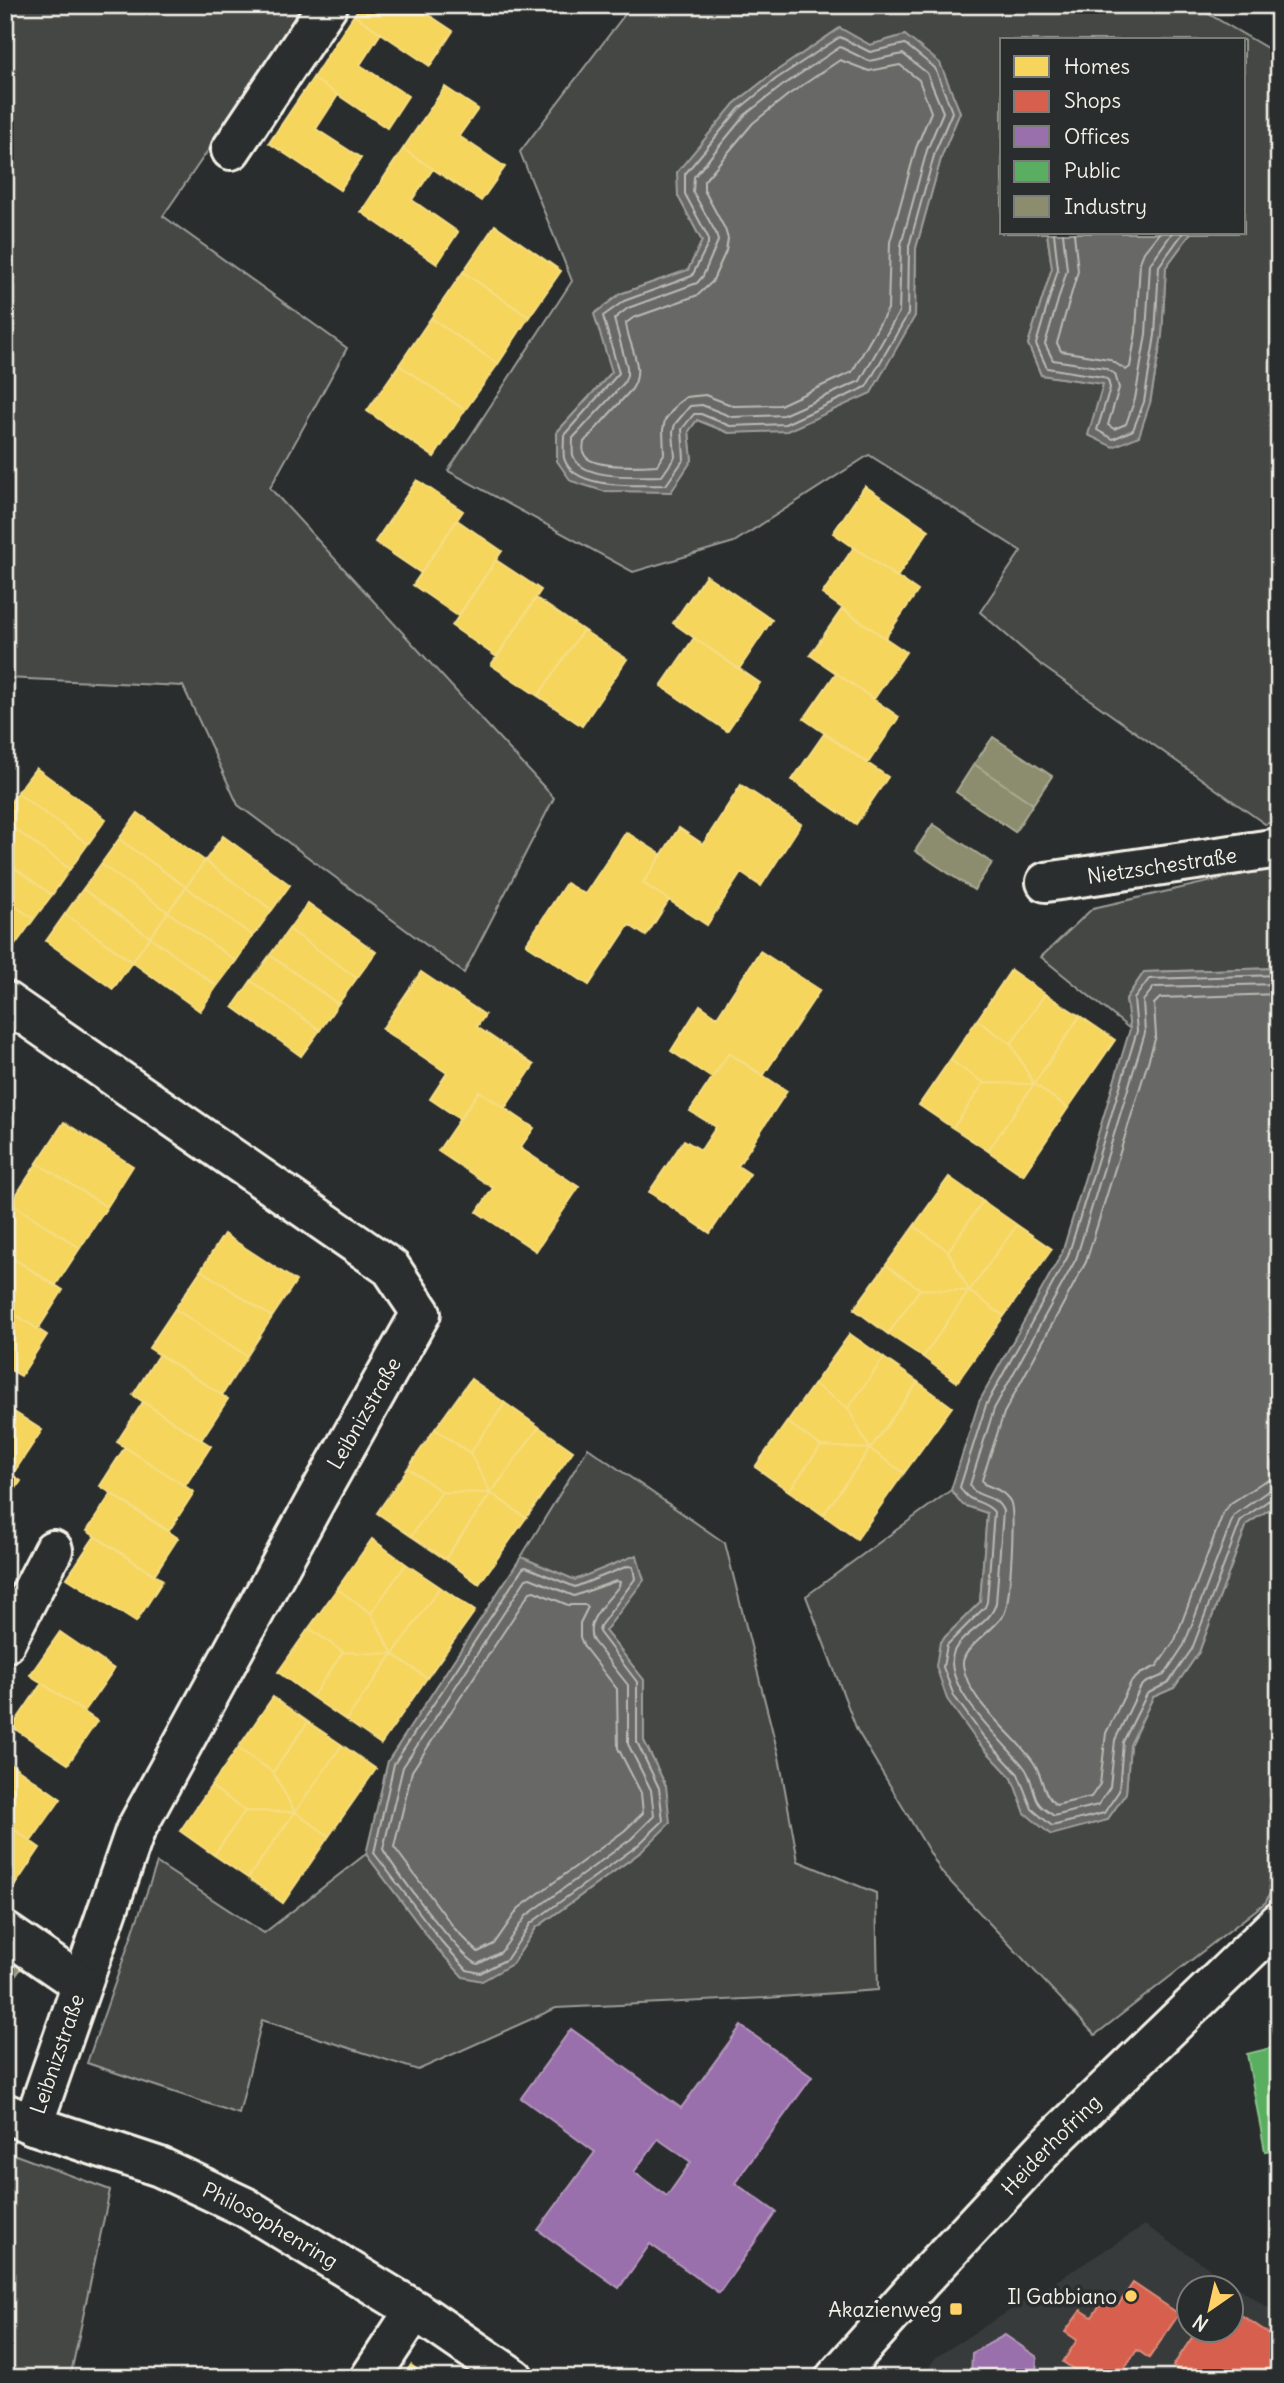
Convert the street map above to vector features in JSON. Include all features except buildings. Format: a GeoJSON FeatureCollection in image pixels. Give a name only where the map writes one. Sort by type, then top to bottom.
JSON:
{"type":"FeatureCollection","features":[{"type":"Feature","properties":{"kind":"street"},"geometry":{"type":"LineString","coordinates":[[231,150],[328,5]]}},
{"type":"Feature","properties":{"kind":"street","name":"Nietzschestraße"},"geometry":{"type":"LineString","coordinates":[[1046,882],[1279,848]]}},
{"type":"Feature","properties":{"kind":"street","name":"Leibnizstraße"},"geometry":{"type":"LineString","coordinates":[[5,1000],[391,1268],[421,1313],[311,1507],[135,1831],[81,1984],[19,2119]]}},
{"type":"Feature","properties":{"kind":"street"},"geometry":{"type":"LineString","coordinates":[[5,1643],[53,1550]]}},
{"type":"Feature","properties":{"kind":"street","name":"Heiderhofring"},"geometry":{"type":"LineString","coordinates":[[835,2378],[1047,2146],[1279,1922]]}},
{"type":"Feature","properties":{"kind":"street","name":"Leibnizstraße"},"geometry":{"type":"LineString","coordinates":[[5,1933],[81,1984]]}},
{"type":"Feature","properties":{"kind":"street","name":"Philosophenring"},"geometry":{"type":"LineString","coordinates":[[19,2119],[160,2166],[245,2207],[415,2310],[514,2378]]}},
{"type":"Feature","properties":{"kind":"street"},"geometry":{"type":"LineString","coordinates":[[370,2378],[415,2310]]}},
{"type":"Feature","properties":{"kind":"shaded area"},"geometry":{"type":"Polygon","coordinates":[[[5,5],[308,5],[163,216],[347,348],[270,488],[554,798],[464,973],[238,805],[183,686],[5,678],[5,5]]]}},
{"type":"Feature","properties":{"kind":"shaded area"},"geometry":{"type":"Polygon","coordinates":[[[632,5],[1193,5],[1279,55],[1279,821],[1265,824],[1041,665],[980,612],[1021,551],[869,455],[734,542],[633,572],[448,471],[572,281],[520,152],[632,5]],[[840,28],[772,74],[734,104],[678,196],[702,241],[688,270],[620,294],[612,372],[557,432],[692,460],[689,431],[697,420],[729,433],[915,316],[916,248],[942,155],[960,112],[905,35],[870,45],[840,28]]]}},
{"type":"Feature","properties":{"kind":"shaded area"},"geometry":{"type":"Polygon","coordinates":[[[1279,866],[1279,968],[1144,972],[1126,999],[1130,1029],[1041,957],[1093,908],[1279,866]]]}},
{"type":"Feature","properties":{"kind":"shaded area"},"geometry":{"type":"Polygon","coordinates":[[[588,1448],[725,1543],[779,1757],[798,1861],[876,1893],[878,1990],[556,2008],[418,2070],[262,2020],[239,2114],[87,2063],[157,1863],[264,1933],[366,1854],[435,1946],[512,1964],[536,1928],[642,1851],[666,1786],[644,1741],[644,1680],[605,1631],[643,1580],[637,1555],[575,1580],[521,1557],[588,1448]]]}},
{"type":"Feature","properties":{"kind":"shaded area"},"geometry":{"type":"Polygon","coordinates":[[[951,1490],[963,1505],[987,1513],[980,1602],[940,1642],[977,1741],[1012,1778],[1025,1813],[1051,1834],[1107,1820],[1126,1793],[1130,1745],[1153,1697],[1174,1688],[1199,1652],[1247,1524],[1279,1503],[1279,1872],[1266,1902],[1095,2035],[942,1873],[857,1730],[806,1596],[951,1490]]]}},
{"type":"Feature","properties":{"kind":"shaded area"},"geometry":{"type":"Polygon","coordinates":[[[5,2151],[110,2190],[70,2378],[5,2378],[5,2151]]]}},
{"type":"Feature","properties":{"kind":"shaded area"},"geometry":{"type":"Polygon","coordinates":[[[1145,2225],[1218,2274],[1176,2274],[1176,2344],[1246,2344],[1246,2293],[1279,2315],[1279,2378],[922,2378],[936,2357],[1145,2225]]]}},
{"type":"Feature","properties":{"kind":"water"},"geometry":{"type":"Polygon","coordinates":[[[840,28],[870,45],[905,35],[940,63],[960,112],[942,155],[916,248],[915,316],[871,393],[787,431],[729,433],[697,420],[689,431],[692,460],[671,492],[603,491],[571,481],[557,461],[557,432],[612,372],[594,314],[620,294],[688,270],[702,241],[678,196],[677,172],[734,104],[772,74],[840,28]]]}},
{"type":"Feature","properties":{"kind":"water"},"geometry":{"type":"Polygon","coordinates":[[[1047,234],[1190,234],[1166,267],[1162,335],[1150,403],[1139,436],[1113,447],[1088,435],[1103,384],[1041,375],[1028,344],[1052,268],[1047,234]]]}},
{"type":"Feature","properties":{"kind":"water"},"geometry":{"type":"Polygon","coordinates":[[[1279,968],[1279,1503],[1247,1524],[1199,1652],[1174,1688],[1153,1697],[1130,1745],[1126,1793],[1107,1820],[1051,1835],[1025,1813],[1012,1778],[977,1741],[947,1699],[936,1666],[940,1642],[980,1602],[987,1513],[963,1505],[951,1490],[979,1402],[1062,1253],[1130,1029],[1126,999],[1144,972],[1279,968]]]}},
{"type":"Feature","properties":{"kind":"water"},"geometry":{"type":"Polygon","coordinates":[[[636,1555],[644,1580],[605,1631],[644,1680],[644,1741],[666,1786],[670,1823],[642,1851],[536,1928],[512,1964],[482,1981],[463,1977],[435,1946],[366,1854],[388,1761],[521,1557],[575,1580],[636,1555]]]}},
{"type":"Feature","properties":{"kind":"place","name":"Il Gabbiano"},"geometry":{"type":"Point","coordinates":[1131,2296]}},
{"type":"Feature","properties":{"kind":"place","name":"Akazienweg"},"geometry":{"type":"Point","coordinates":[956,2309]}}]}
